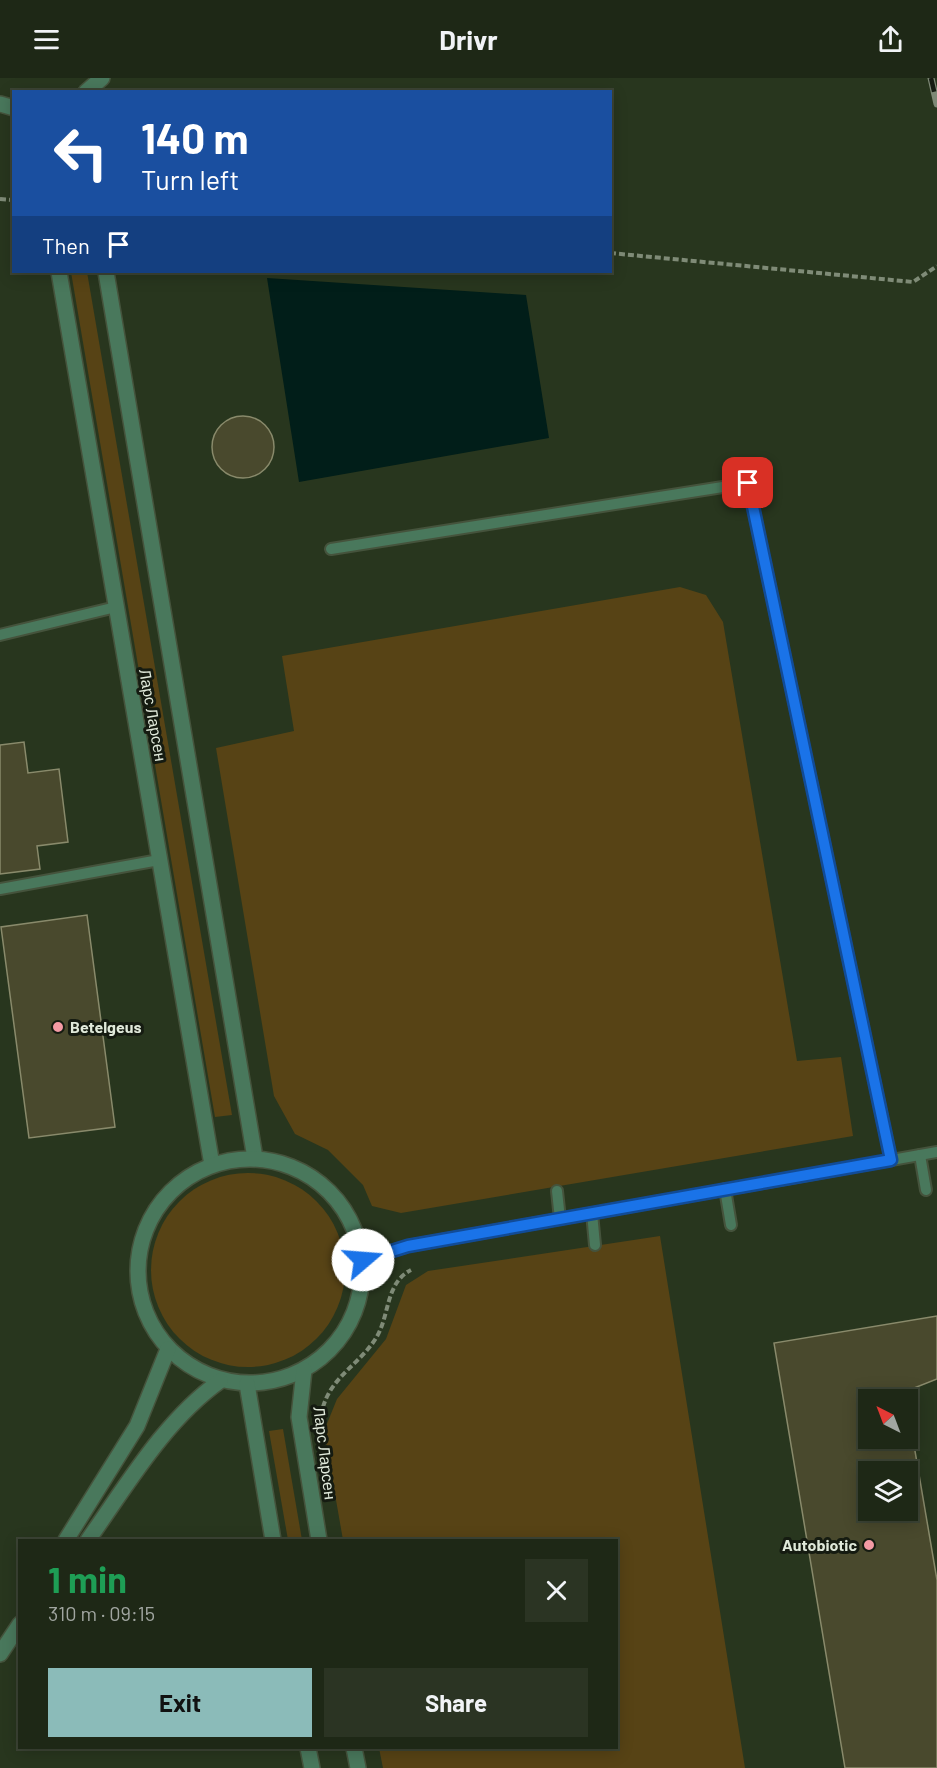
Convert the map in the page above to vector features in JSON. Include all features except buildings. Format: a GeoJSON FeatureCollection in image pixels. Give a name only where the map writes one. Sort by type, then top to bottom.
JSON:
{"type":"FeatureCollection","features":[{"type":"Feature","properties":{"kind":"street"},"geometry":{"type":"LineString","coordinates":[[88,90],[102,78]]}},
{"type":"Feature","properties":{"kind":"street","name":"Ларс Ларсен"},"geometry":{"type":"LineString","coordinates":[[59,273],[212,1165]]}},
{"type":"Feature","properties":{"kind":"street"},"geometry":{"type":"LineString","coordinates":[[106,273],[255,1158]]}},
{"type":"Feature","properties":{"kind":"street"},"geometry":{"type":"LineString","coordinates":[[255,1158],[282,1162],[306,1173],[328,1189],[345,1210],[357,1234],[363,1260],[360,1293],[350,1324],[330,1350],[304,1370],[276,1381],[247,1384],[220,1380],[192,1368],[168,1349],[151,1327],[140,1301],[137,1273],[140,1245],[150,1219],[165,1196],[187,1178],[212,1165],[255,1158]]}},
{"type":"Feature","properties":{"kind":"street"},"geometry":{"type":"LineString","coordinates":[[67,1539],[137,1426],[168,1349]]}},
{"type":"Feature","properties":{"kind":"street","name":"Ларс Ларсен"},"geometry":{"type":"LineString","coordinates":[[304,1370],[299,1417],[319,1539]]}},
{"type":"Feature","properties":{"kind":"street"},"geometry":{"type":"LineString","coordinates":[[89,1539],[165,1434],[197,1398],[220,1380]]}},
{"type":"Feature","properties":{"kind":"street"},"geometry":{"type":"LineString","coordinates":[[247,1384],[273,1539]]}},
{"type":"Feature","properties":{"kind":"street"},"geometry":{"type":"LineString","coordinates":[[0,1654],[18,1627]]}},
{"type":"Feature","properties":{"kind":"street"},"geometry":{"type":"LineString","coordinates":[[308,1749],[312,1768]]}},
{"type":"Feature","properties":{"kind":"street"},"geometry":{"type":"LineString","coordinates":[[354,1749],[358,1768]]}},
{"type":"Feature","properties":{"kind":"lane"},"geometry":{"type":"LineString","coordinates":[[331,549],[748,483],[891,1160]]}},
{"type":"Feature","properties":{"kind":"lane"},"geometry":{"type":"LineString","coordinates":[[0,635],[116,607]]}},
{"type":"Feature","properties":{"kind":"lane"},"geometry":{"type":"LineString","coordinates":[[0,889],[159,860]]}},
{"type":"Feature","properties":{"kind":"lane"},"geometry":{"type":"LineString","coordinates":[[363,1260],[408,1246],[937,1152]]}},
{"type":"Feature","properties":{"kind":"lane"},"geometry":{"type":"LineString","coordinates":[[920,1155],[926,1190]]}},
{"type":"Feature","properties":{"kind":"lane"},"geometry":{"type":"LineString","coordinates":[[726,1190],[731,1225]]}},
{"type":"Feature","properties":{"kind":"lane"},"geometry":{"type":"LineString","coordinates":[[557,1191],[560,1219]]}},
{"type":"Feature","properties":{"kind":"lane"},"geometry":{"type":"LineString","coordinates":[[592,1213],[595,1245]]}},
{"type":"Feature","properties":{"kind":"path"},"geometry":{"type":"LineString","coordinates":[[612,253],[913,282],[937,266]]}},
{"type":"Feature","properties":{"kind":"path"},"geometry":{"type":"LineString","coordinates":[[299,1417],[320,1416],[334,1382],[377,1337],[396,1280],[411,1270]]}},
{"type":"Feature","properties":{"kind":"shaded area"},"geometry":{"type":"Polygon","coordinates":[[[71,273],[87,273],[232,1115],[215,1117],[71,273]]]}},
{"type":"Feature","properties":{"kind":"shaded area"},"geometry":{"type":"Polygon","coordinates":[[[680,587],[706,595],[723,622],[797,1061],[841,1057],[853,1136],[401,1213],[372,1206],[363,1185],[328,1150],[295,1134],[274,1096],[216,748],[294,731],[282,656],[680,587]]]}},
{"type":"Feature","properties":{"kind":"shaded area"},"geometry":{"type":"Polygon","coordinates":[[[248,1173],[267,1175],[294,1185],[309,1195],[323,1209],[337,1233],[343,1251],[345,1270],[343,1289],[333,1316],[323,1331],[309,1345],[285,1359],[267,1365],[248,1367],[229,1365],[202,1355],[187,1345],[173,1331],[159,1307],[153,1289],[151,1270],[153,1251],[163,1224],[173,1209],[187,1195],[211,1181],[229,1175],[248,1173]]]}},
{"type":"Feature","properties":{"kind":"shaded area"},"geometry":{"type":"Polygon","coordinates":[[[660,1236],[745,1768],[383,1768],[379,1749],[618,1749],[618,1539],[343,1539],[324,1431],[337,1399],[386,1339],[406,1285],[428,1271],[660,1236]]]}},
{"type":"Feature","properties":{"kind":"shaded area"},"geometry":{"type":"Polygon","coordinates":[[[283,1429],[302,1539],[288,1539],[269,1431],[283,1429]]]}},
{"type":"Feature","properties":{"kind":"water"},"geometry":{"type":"Polygon","coordinates":[[[267,278],[526,295],[549,438],[299,482],[267,278]]]}},
{"type":"Feature","properties":{"kind":"railway"},"geometry":{"type":"LineString","coordinates":[[931,78],[937,104]]}},
{"type":"Feature","properties":{"kind":"place","name":"Betelgeus"},"geometry":{"type":"Point","coordinates":[58,1027]}},
{"type":"Feature","properties":{"kind":"place","name":"Autobiotic"},"geometry":{"type":"Point","coordinates":[869,1545]}},
{"type":"Feature","properties":{"kind":"route"},"geometry":{"type":"LineString","coordinates":[[363,1260],[408,1246],[891,1160],[748,483]]}}]}
